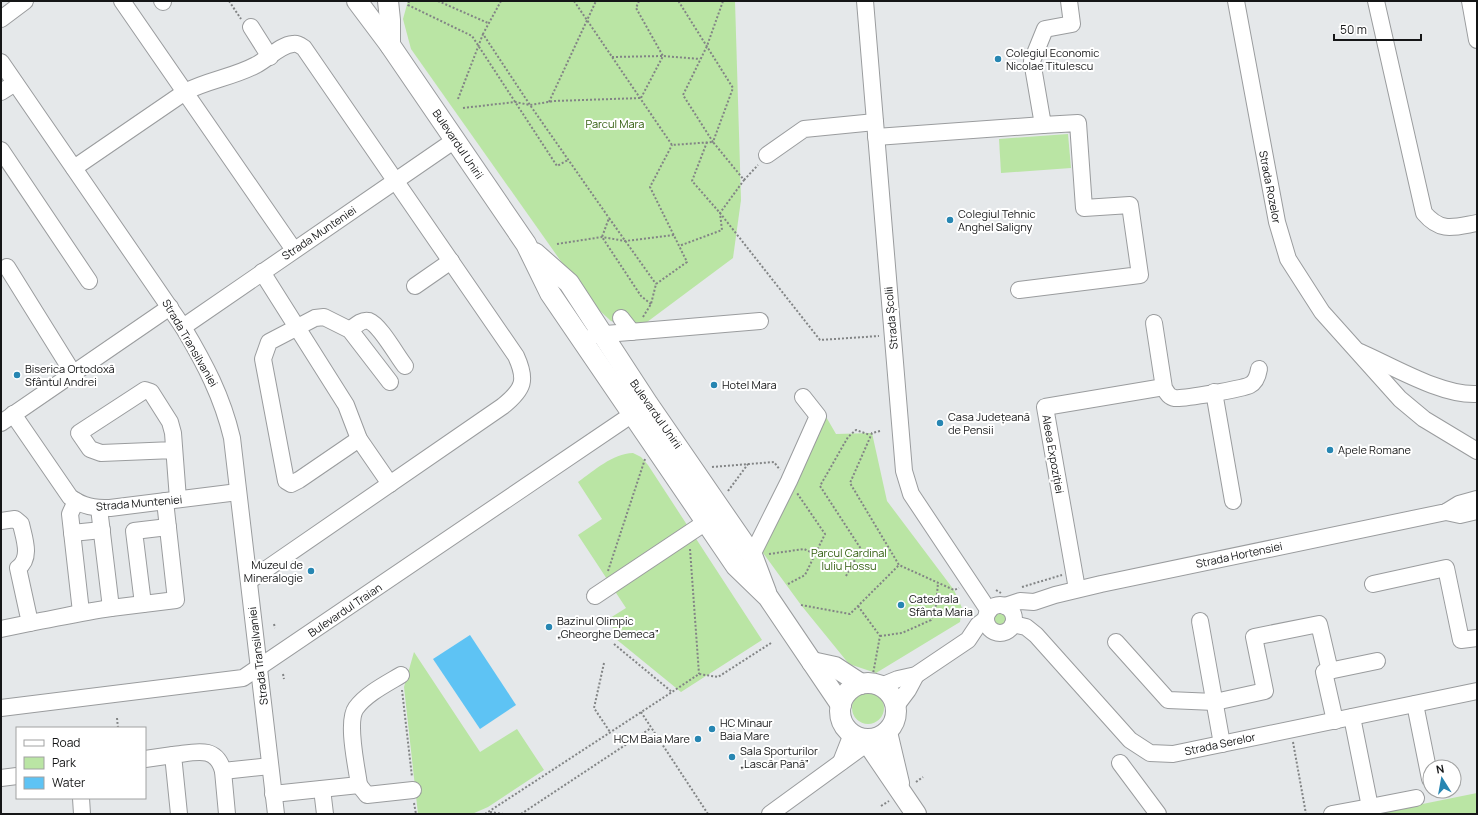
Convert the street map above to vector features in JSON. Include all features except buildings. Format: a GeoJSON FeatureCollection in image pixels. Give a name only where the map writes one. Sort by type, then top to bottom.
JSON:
{"type":"FeatureCollection","features":[{"type":"Feature","properties":{"kind":"main road","name":"Bulevardul Unirii"},"geometry":{"type":"LineString","coordinates":[[357,1],[390,45],[526,244],[550,293],[576,329],[760,554],[768,597]]}},
{"type":"Feature","properties":{"kind":"main road"},"geometry":{"type":"LineString","coordinates":[[388,1],[390,45]]}},
{"type":"Feature","properties":{"kind":"main road","name":"Bulevardul Unirii"},"geometry":{"type":"LineString","coordinates":[[526,244],[568,284],[603,336],[641,409],[706,522],[736,566],[768,597],[841,705]]}},
{"type":"Feature","properties":{"kind":"main road"},"geometry":{"type":"LineString","coordinates":[[812,662],[835,667],[871,681],[892,696],[896,706],[895,720],[869,738]]}},
{"type":"Feature","properties":{"kind":"main road"},"geometry":{"type":"LineString","coordinates":[[871,681],[848,692],[841,705],[842,721],[869,738],[916,814]]}},
{"type":"Feature","properties":{"kind":"street"},"geometry":{"type":"LineString","coordinates":[[1,19],[25,1]]}},
{"type":"Feature","properties":{"kind":"street"},"geometry":{"type":"LineString","coordinates":[[122,1],[294,250]]}},
{"type":"Feature","properties":{"kind":"street","name":"Strada Școlii"},"geometry":{"type":"LineString","coordinates":[[865,1],[902,456],[908,488],[987,615]]}},
{"type":"Feature","properties":{"kind":"street"},"geometry":{"type":"LineString","coordinates":[[1043,125],[1032,61],[1045,29],[1072,24],[1069,1]]}},
{"type":"Feature","properties":{"kind":"street","name":"Strada Rozelor"},"geometry":{"type":"LineString","coordinates":[[1236,1],[1269,184],[1284,249],[1295,272],[1322,312],[1400,399],[1424,419],[1477,451]]}},
{"type":"Feature","properties":{"kind":"street"},"geometry":{"type":"LineString","coordinates":[[1376,1],[1424,213],[1432,223],[1442,227],[1477,223]]}},
{"type":"Feature","properties":{"kind":"street"},"geometry":{"type":"LineString","coordinates":[[1470,1],[1477,40]]}},
{"type":"Feature","properties":{"kind":"street"},"geometry":{"type":"LineString","coordinates":[[251,27],[270,56]]}},
{"type":"Feature","properties":{"kind":"street"},"geometry":{"type":"LineString","coordinates":[[74,168],[185,92],[199,85],[242,72],[293,44],[299,44],[304,48],[451,261],[516,356],[522,369],[523,382],[515,396],[503,406],[249,581]]}},
{"type":"Feature","properties":{"kind":"street","name":"Strada Transilvaniei"},"geometry":{"type":"LineString","coordinates":[[1,62],[170,307],[210,373],[222,401],[232,438],[276,814]]}},
{"type":"Feature","properties":{"kind":"street"},"geometry":{"type":"LineString","coordinates":[[1,92],[15,83]]}},
{"type":"Feature","properties":{"kind":"street"},"geometry":{"type":"LineString","coordinates":[[767,156],[804,129],[875,129],[1078,123],[1084,208],[1130,205],[1140,275],[1019,290]]}},
{"type":"Feature","properties":{"kind":"street","name":"Strada Munteniei"},"geometry":{"type":"LineString","coordinates":[[183,327],[455,140]]}},
{"type":"Feature","properties":{"kind":"street"},"geometry":{"type":"LineString","coordinates":[[1,150],[89,281]]}},
{"type":"Feature","properties":{"kind":"street"},"geometry":{"type":"LineString","coordinates":[[415,286],[451,261]]}},
{"type":"Feature","properties":{"kind":"street"},"geometry":{"type":"LineString","coordinates":[[7,267],[73,373]]}},
{"type":"Feature","properties":{"kind":"street"},"geometry":{"type":"LineString","coordinates":[[262,272],[346,405],[359,439],[390,484]]}},
{"type":"Feature","properties":{"kind":"street","name":"Strada Munteniei"},"geometry":{"type":"LineString","coordinates":[[170,307],[7,418],[70,497],[90,507],[99,508],[238,492]]}},
{"type":"Feature","properties":{"kind":"street"},"geometry":{"type":"LineString","coordinates":[[359,439],[299,480],[291,484],[286,481],[263,359],[269,342],[315,318],[324,318],[350,330],[390,382]]}},
{"type":"Feature","properties":{"kind":"street"},"geometry":{"type":"LineString","coordinates":[[621,318],[633,332]]}},
{"type":"Feature","properties":{"kind":"street"},"geometry":{"type":"LineString","coordinates":[[350,330],[362,322],[368,321],[372,323],[405,366]]}},
{"type":"Feature","properties":{"kind":"street"},"geometry":{"type":"LineString","coordinates":[[576,329],[588,335],[603,336],[760,321]]}},
{"type":"Feature","properties":{"kind":"street"},"geometry":{"type":"LineString","coordinates":[[1154,323],[1164,388],[1169,395],[1176,398],[1250,385],[1258,375],[1259,369]]}},
{"type":"Feature","properties":{"kind":"street","name":"Strada Rozelor"},"geometry":{"type":"LineString","coordinates":[[1357,350],[1436,386],[1457,392],[1477,394]]}},
{"type":"Feature","properties":{"kind":"street","name":"Aleea Expoziției"},"geometry":{"type":"LineString","coordinates":[[1077,589],[1045,407],[1158,388]]}},
{"type":"Feature","properties":{"kind":"street"},"geometry":{"type":"LineString","coordinates":[[1,629],[63,618],[81,612],[176,600],[168,527],[174,450],[170,422],[151,392],[145,390],[79,433],[90,449],[101,453],[174,450]]}},
{"type":"Feature","properties":{"kind":"street"},"geometry":{"type":"LineString","coordinates":[[1214,392],[1233,501]]}},
{"type":"Feature","properties":{"kind":"street"},"geometry":{"type":"LineString","coordinates":[[760,554],[789,481],[818,416],[803,397]]}},
{"type":"Feature","properties":{"kind":"street","name":"Bulevardul Traian"},"geometry":{"type":"LineString","coordinates":[[1,708],[242,678],[641,409]]}},
{"type":"Feature","properties":{"kind":"street","name":"Strada Hortensiei"},"geometry":{"type":"LineString","coordinates":[[1005,606],[1020,601],[1034,602],[1077,589],[1446,512],[1459,504],[1477,499]]}},
{"type":"Feature","properties":{"kind":"street"},"geometry":{"type":"LineString","coordinates":[[76,501],[70,514],[81,612]]}},
{"type":"Feature","properties":{"kind":"street"},"geometry":{"type":"LineString","coordinates":[[99,508],[111,608]]}},
{"type":"Feature","properties":{"kind":"street","name":"Strada Hortensiei"},"geometry":{"type":"LineString","coordinates":[[1446,512],[1460,515],[1477,511]]}},
{"type":"Feature","properties":{"kind":"street"},"geometry":{"type":"LineString","coordinates":[[1,521],[15,519],[21,524],[26,558],[24,564],[18,568],[30,623]]}},
{"type":"Feature","properties":{"kind":"street"},"geometry":{"type":"LineString","coordinates":[[598,594],[706,522]]}},
{"type":"Feature","properties":{"kind":"street"},"geometry":{"type":"LineString","coordinates":[[143,604],[134,531],[168,527]]}},
{"type":"Feature","properties":{"kind":"street"},"geometry":{"type":"LineString","coordinates":[[72,533],[102,530]]}},
{"type":"Feature","properties":{"kind":"street"},"geometry":{"type":"LineString","coordinates":[[1373,584],[1446,568],[1461,640],[1477,638]]}},
{"type":"Feature","properties":{"kind":"street","name":"Strada Hortensiei"},"geometry":{"type":"LineString","coordinates":[[1013,622],[1026,613],[1034,602]]}},
{"type":"Feature","properties":{"kind":"street"},"geometry":{"type":"LineString","coordinates":[[871,681],[898,679],[916,675],[968,640],[978,625],[996,606],[1005,606],[1012,612],[1013,622],[1008,630],[996,632],[980,639],[968,640]]}},
{"type":"Feature","properties":{"kind":"street"},"geometry":{"type":"LineString","coordinates":[[987,615],[989,627],[996,632]]}},
{"type":"Feature","properties":{"kind":"street"},"geometry":{"type":"LineString","coordinates":[[1200,621],[1222,744]]}},
{"type":"Feature","properties":{"kind":"street","name":"Strada Serelor"},"geometry":{"type":"LineString","coordinates":[[1013,622],[1026,627],[1036,635],[1130,740],[1150,753],[1161,755],[1173,754],[1477,691]]}},
{"type":"Feature","properties":{"kind":"street"},"geometry":{"type":"LineString","coordinates":[[1116,642],[1168,700],[1215,702],[1265,692],[1254,637],[1319,624],[1330,671]]}},
{"type":"Feature","properties":{"kind":"street"},"geometry":{"type":"LineString","coordinates":[[1335,721],[1324,672],[1377,661]]}},
{"type":"Feature","properties":{"kind":"street"},"geometry":{"type":"LineString","coordinates":[[400,675],[366,698],[355,709],[352,723],[358,785],[367,795],[413,790]]}},
{"type":"Feature","properties":{"kind":"street"},"geometry":{"type":"LineString","coordinates":[[896,706],[908,690],[916,675]]}},
{"type":"Feature","properties":{"kind":"street"},"geometry":{"type":"LineString","coordinates":[[1415,704],[1426,759]]}},
{"type":"Feature","properties":{"kind":"street"},"geometry":{"type":"LineString","coordinates":[[1352,717],[1370,807]]}},
{"type":"Feature","properties":{"kind":"street"},"geometry":{"type":"LineString","coordinates":[[775,813],[841,762],[869,738]]}},
{"type":"Feature","properties":{"kind":"street"},"geometry":{"type":"LineString","coordinates":[[146,759],[203,751],[210,753],[221,764],[227,814]]}},
{"type":"Feature","properties":{"kind":"street"},"geometry":{"type":"LineString","coordinates":[[173,755],[179,814]]}},
{"type":"Feature","properties":{"kind":"street"},"geometry":{"type":"LineString","coordinates":[[1120,763],[1158,814]]}},
{"type":"Feature","properties":{"kind":"street"},"geometry":{"type":"LineString","coordinates":[[222,771],[270,766]]}},
{"type":"Feature","properties":{"kind":"street"},"geometry":{"type":"LineString","coordinates":[[1,778],[16,776]]}},
{"type":"Feature","properties":{"kind":"street"},"geometry":{"type":"LineString","coordinates":[[273,794],[358,785]]}},
{"type":"Feature","properties":{"kind":"street"},"geometry":{"type":"LineString","coordinates":[[322,789],[325,814]]}},
{"type":"Feature","properties":{"kind":"street"},"geometry":{"type":"LineString","coordinates":[[1332,814],[1416,798]]}},
{"type":"Feature","properties":{"kind":"street"},"geometry":{"type":"LineString","coordinates":[[81,799],[82,814]]}},
{"type":"Feature","properties":{"kind":"path"},"geometry":{"type":"LineString","coordinates":[[229,1],[244,23],[251,27]]}},
{"type":"Feature","properties":{"kind":"path"},"geometry":{"type":"LineString","coordinates":[[409,1],[408,5],[472,36],[557,166],[568,160]]}},
{"type":"Feature","properties":{"kind":"path"},"geometry":{"type":"LineString","coordinates":[[438,1],[488,23]]}},
{"type":"Feature","properties":{"kind":"path"},"geometry":{"type":"LineString","coordinates":[[458,99],[483,34],[501,1]]}},
{"type":"Feature","properties":{"kind":"path"},"geometry":{"type":"LineString","coordinates":[[574,1],[672,145]]}},
{"type":"Feature","properties":{"kind":"path"},"geometry":{"type":"LineString","coordinates":[[549,102],[596,1]]}},
{"type":"Feature","properties":{"kind":"path"},"geometry":{"type":"LineString","coordinates":[[639,1],[636,8],[663,56]]}},
{"type":"Feature","properties":{"kind":"path"},"geometry":{"type":"LineString","coordinates":[[679,1],[733,88],[713,142]]}},
{"type":"Feature","properties":{"kind":"path"},"geometry":{"type":"LineString","coordinates":[[723,1],[707,46],[683,95],[713,142],[744,180]]}},
{"type":"Feature","properties":{"kind":"path"},"geometry":{"type":"LineString","coordinates":[[483,34],[568,160],[656,284]]}},
{"type":"Feature","properties":{"kind":"path"},"geometry":{"type":"LineString","coordinates":[[612,57],[663,56],[700,59]]}},
{"type":"Feature","properties":{"kind":"path"},"geometry":{"type":"LineString","coordinates":[[641,98],[663,56]]}},
{"type":"Feature","properties":{"kind":"path"},"geometry":{"type":"LineString","coordinates":[[463,108],[515,102],[530,105],[549,102],[641,98]]}},
{"type":"Feature","properties":{"kind":"path"},"geometry":{"type":"LineString","coordinates":[[707,142],[692,181],[720,213],[820,340],[892,335]]}},
{"type":"Feature","properties":{"kind":"path"},"geometry":{"type":"LineString","coordinates":[[672,145],[713,142]]}},
{"type":"Feature","properties":{"kind":"path"},"geometry":{"type":"LineString","coordinates":[[633,332],[650,304],[656,284],[687,262],[650,187],[672,145]]}},
{"type":"Feature","properties":{"kind":"path"},"geometry":{"type":"LineString","coordinates":[[679,246],[722,230],[720,213],[744,180],[767,156]]}},
{"type":"Feature","properties":{"kind":"path"},"geometry":{"type":"LineString","coordinates":[[602,237],[609,218]]}},
{"type":"Feature","properties":{"kind":"path"},"geometry":{"type":"LineString","coordinates":[[556,244],[602,237],[625,241],[674,235]]}},
{"type":"Feature","properties":{"kind":"path"},"geometry":{"type":"LineString","coordinates":[[602,237],[640,296],[650,304]]}},
{"type":"Feature","properties":{"kind":"path"},"geometry":{"type":"LineString","coordinates":[[846,576],[861,549],[820,486],[848,437],[856,430],[870,436]]}},
{"type":"Feature","properties":{"kind":"path"},"geometry":{"type":"LineString","coordinates":[[880,431],[872,433],[870,436],[850,483],[899,565],[954,590],[962,586]]}},
{"type":"Feature","properties":{"kind":"path"},"geometry":{"type":"LineString","coordinates":[[598,594],[646,456]]}},
{"type":"Feature","properties":{"kind":"path"},"geometry":{"type":"LineString","coordinates":[[712,467],[774,462],[789,481],[825,534],[805,575],[788,584]]}},
{"type":"Feature","properties":{"kind":"path"},"geometry":{"type":"LineString","coordinates":[[728,491],[748,464]]}},
{"type":"Feature","properties":{"kind":"path"},"geometry":{"type":"LineString","coordinates":[[688,534],[699,674]]}},
{"type":"Feature","properties":{"kind":"path"},"geometry":{"type":"LineString","coordinates":[[760,554],[804,549],[815,554]]}},
{"type":"Feature","properties":{"kind":"path"},"geometry":{"type":"LineString","coordinates":[[801,605],[850,614],[899,565]]}},
{"type":"Feature","properties":{"kind":"path"},"geometry":{"type":"LineString","coordinates":[[1026,585],[1065,574]]}},
{"type":"Feature","properties":{"kind":"path"},"geometry":{"type":"LineString","coordinates":[[880,636],[902,633],[931,620],[936,605],[938,582]]}},
{"type":"Feature","properties":{"kind":"path"},"geometry":{"type":"LineString","coordinates":[[858,606],[880,636],[871,681]]}},
{"type":"Feature","properties":{"kind":"path"},"geometry":{"type":"LineString","coordinates":[[274,624],[275,628]]}},
{"type":"Feature","properties":{"kind":"path"},"geometry":{"type":"LineString","coordinates":[[485,814],[699,674],[718,677],[771,643]]}},
{"type":"Feature","properties":{"kind":"path"},"geometry":{"type":"LineString","coordinates":[[614,644],[672,692]]}},
{"type":"Feature","properties":{"kind":"path"},"geometry":{"type":"LineString","coordinates":[[604,664],[594,708],[610,733]]}},
{"type":"Feature","properties":{"kind":"path"},"geometry":{"type":"LineString","coordinates":[[283,674],[284,679]]}},
{"type":"Feature","properties":{"kind":"path"},"geometry":{"type":"LineString","coordinates":[[400,675],[416,814]]}},
{"type":"Feature","properties":{"kind":"path"},"geometry":{"type":"LineString","coordinates":[[640,712],[708,814]]}},
{"type":"Feature","properties":{"kind":"path"},"geometry":{"type":"LineString","coordinates":[[117,718],[118,727]]}},
{"type":"Feature","properties":{"kind":"path"},"geometry":{"type":"LineString","coordinates":[[521,814],[651,728]]}},
{"type":"Feature","properties":{"kind":"path"},"geometry":{"type":"LineString","coordinates":[[1291,730],[1306,814]]}},
{"type":"Feature","properties":{"kind":"path"},"geometry":{"type":"LineString","coordinates":[[881,806],[923,777]]}},
{"type":"Feature","properties":{"kind":"path"},"geometry":{"type":"LineString","coordinates":[[490,812],[503,814]]}},
{"type":"Feature","properties":{"kind":"green space","name":"Parcul Mara"},"geometry":{"type":"Polygon","coordinates":[[[408,1],[735,1],[741,200],[733,258],[639,328],[611,321],[589,301],[411,49],[403,19],[408,1]]]}},
{"type":"Feature","properties":{"kind":"green space"},"geometry":{"type":"Polygon","coordinates":[[[1068,134],[1071,168],[1001,173],[999,139],[1068,134]]]}},
{"type":"Feature","properties":{"kind":"green space","name":"Parcul Cardinal Iuliu Hossu"},"geometry":{"type":"Polygon","coordinates":[[[825,415],[836,434],[872,433],[887,501],[954,590],[962,608],[960,622],[876,673],[849,664],[801,605],[761,550],[825,415]]]}},
{"type":"Feature","properties":{"kind":"green space"},"geometry":{"type":"Polygon","coordinates":[[[633,453],[641,457],[648,465],[762,640],[681,692],[616,639],[610,618],[626,608],[578,535],[602,519],[578,482],[611,459],[633,453]]]}},
{"type":"Feature","properties":{"kind":"green space"},"geometry":{"type":"Polygon","coordinates":[[[1000,611],[1006,613],[1008,619],[1006,625],[1000,627],[994,625],[992,619],[994,613],[1000,611]]]}},
{"type":"Feature","properties":{"kind":"green space"},"geometry":{"type":"Polygon","coordinates":[[[414,652],[480,752],[517,729],[544,770],[488,807],[472,814],[418,814],[404,687],[414,652]]]}},
{"type":"Feature","properties":{"kind":"green space"},"geometry":{"type":"Polygon","coordinates":[[[865,692],[871,692],[881,699],[884,708],[883,714],[877,721],[871,724],[865,724],[855,717],[852,711],[852,705],[859,695],[865,692]]]}},
{"type":"Feature","properties":{"kind":"green space"},"geometry":{"type":"Polygon","coordinates":[[[1477,793],[1477,814],[1373,814],[1447,799],[1462,799],[1462,796],[1477,793]]]}},
{"type":"Feature","properties":{"kind":"water"},"geometry":{"type":"Polygon","coordinates":[[[470,635],[516,705],[480,729],[433,659],[470,635]]]}},
{"type":"Feature","properties":{"kind":"place","name":"Colegiul Economic Nicolae Titulescu"},"geometry":{"type":"Point","coordinates":[998,59]}},
{"type":"Feature","properties":{"kind":"place","name":"Colegiul Tehnic Anghel Saligny"},"geometry":{"type":"Point","coordinates":[950,220]}},
{"type":"Feature","properties":{"kind":"place","name":"Biserica Ortodoxă Sfântul Andrei"},"geometry":{"type":"Point","coordinates":[17,375]}},
{"type":"Feature","properties":{"kind":"place","name":"Hotel Mara"},"geometry":{"type":"Point","coordinates":[714,385]}},
{"type":"Feature","properties":{"kind":"place","name":"Casa Județeană de Pensii"},"geometry":{"type":"Point","coordinates":[940,423]}},
{"type":"Feature","properties":{"kind":"place","name":"Apele Romane"},"geometry":{"type":"Point","coordinates":[1330,450]}},
{"type":"Feature","properties":{"kind":"place","name":"Muzeul de Mineralogie"},"geometry":{"type":"Point","coordinates":[311,571]}},
{"type":"Feature","properties":{"kind":"place","name":"Catedrala Sfânta Maria"},"geometry":{"type":"Point","coordinates":[901,605]}},
{"type":"Feature","properties":{"kind":"place","name":"Bazinul Olimpic „Gheorghe Demeca”"},"geometry":{"type":"Point","coordinates":[549,627]}},
{"type":"Feature","properties":{"kind":"place","name":"HC Minaur Baia Mare"},"geometry":{"type":"Point","coordinates":[712,729]}},
{"type":"Feature","properties":{"kind":"place","name":"HCM Baia Mare"},"geometry":{"type":"Point","coordinates":[698,739]}},
{"type":"Feature","properties":{"kind":"place","name":"Sala Sporturilor „Lascăr Pană”"},"geometry":{"type":"Point","coordinates":[732,757]}}]}
